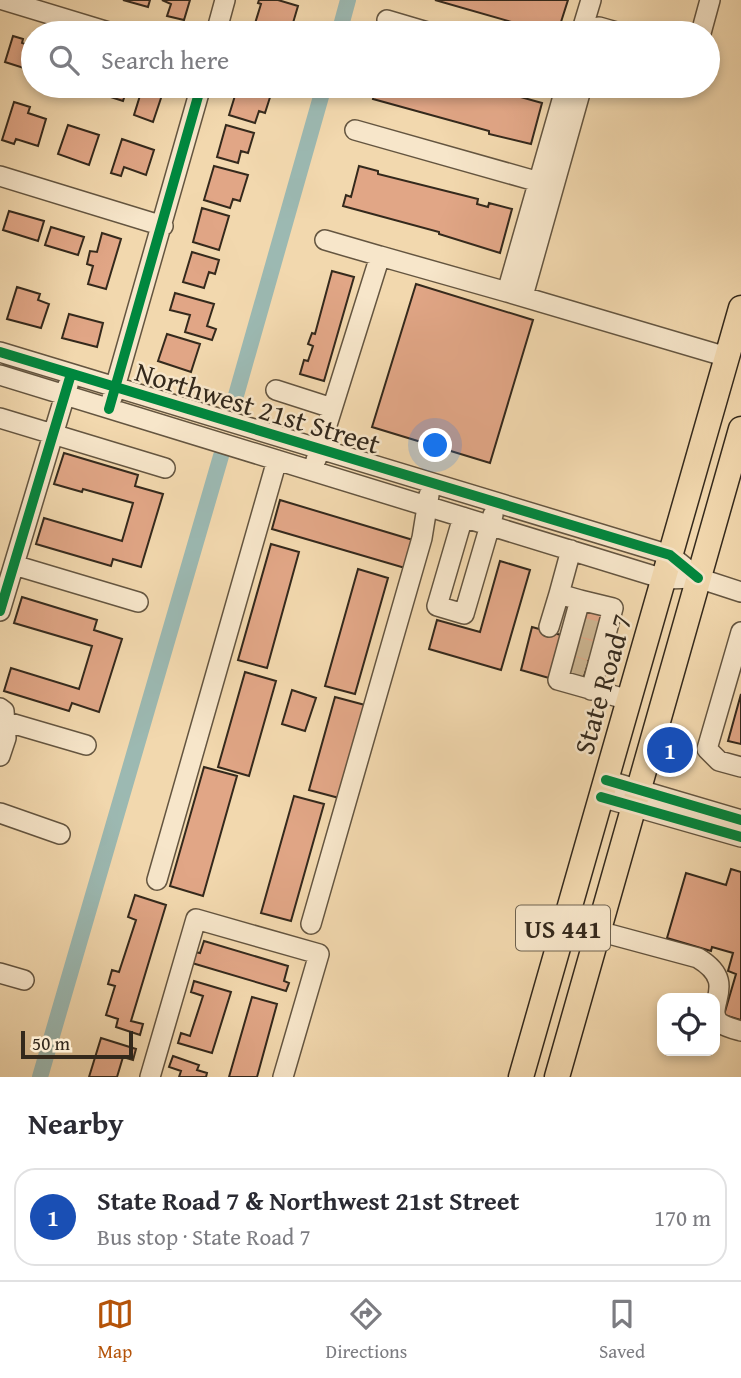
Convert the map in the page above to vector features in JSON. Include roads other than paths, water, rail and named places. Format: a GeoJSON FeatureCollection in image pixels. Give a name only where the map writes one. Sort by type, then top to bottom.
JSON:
{"type":"FeatureCollection","features":[{"type":"Feature","properties":{"kind":"main road","name":"State Road 7"},"geometry":{"type":"LineString","coordinates":[[521,1077],[741,308]]}},
{"type":"Feature","properties":{"kind":"main road","name":"US 441"},"geometry":{"type":"LineString","coordinates":[[557,1077],[698,578],[735,474],[741,429]]}},
{"type":"Feature","properties":{"kind":"street"},"geometry":{"type":"LineString","coordinates":[[2,0],[72,21]]}},
{"type":"Feature","properties":{"kind":"street"},"geometry":{"type":"LineString","coordinates":[[219,21],[225,0]]}},
{"type":"Feature","properties":{"kind":"street"},"geometry":{"type":"LineString","coordinates":[[585,21],[591,0]]}},
{"type":"Feature","properties":{"kind":"street"},"geometry":{"type":"LineString","coordinates":[[704,21],[710,0]]}},
{"type":"Feature","properties":{"kind":"street"},"geometry":{"type":"LineString","coordinates":[[109,409],[198,98]]}},
{"type":"Feature","properties":{"kind":"street"},"geometry":{"type":"LineString","coordinates":[[515,294],[539,182],[563,98]]}},
{"type":"Feature","properties":{"kind":"street"},"geometry":{"type":"LineString","coordinates":[[515,294],[578,98]]}},
{"type":"Feature","properties":{"kind":"street"},"geometry":{"type":"LineString","coordinates":[[355,130],[539,182]]}},
{"type":"Feature","properties":{"kind":"street"},"geometry":{"type":"LineString","coordinates":[[0,176],[163,226]]}},
{"type":"Feature","properties":{"kind":"street"},"geometry":{"type":"LineString","coordinates":[[325,240],[727,357]]}},
{"type":"Feature","properties":{"kind":"street"},"geometry":{"type":"LineString","coordinates":[[312,471],[380,256]]}},
{"type":"Feature","properties":{"kind":"street","name":"Northwest 21st Street"},"geometry":{"type":"LineString","coordinates":[[0,352],[497,503],[698,578]]}},
{"type":"Feature","properties":{"kind":"street"},"geometry":{"type":"LineString","coordinates":[[0,611],[8,573],[71,374]]}},
{"type":"Feature","properties":{"kind":"street","name":"Northwest 21st Street"},"geometry":{"type":"LineString","coordinates":[[0,375],[571,550],[667,567]]}},
{"type":"Feature","properties":{"kind":"street"},"geometry":{"type":"LineString","coordinates":[[276,390],[332,408]]}},
{"type":"Feature","properties":{"kind":"street"},"geometry":{"type":"LineString","coordinates":[[0,418],[165,468]]}},
{"type":"Feature","properties":{"kind":"street"},"geometry":{"type":"LineString","coordinates":[[156,880],[277,460]]}},
{"type":"Feature","properties":{"kind":"street"},"geometry":{"type":"LineString","coordinates":[[311,923],[422,538],[432,484]]}},
{"type":"Feature","properties":{"kind":"street"},"geometry":{"type":"LineString","coordinates":[[463,517],[437,606],[464,614],[497,503]]}},
{"type":"Feature","properties":{"kind":"street"},"geometry":{"type":"LineString","coordinates":[[549,627],[571,550]]}},
{"type":"Feature","properties":{"kind":"street"},"geometry":{"type":"LineString","coordinates":[[8,573],[138,602]]}},
{"type":"Feature","properties":{"kind":"street"},"geometry":{"type":"LineString","coordinates":[[698,578],[741,592]]}},
{"type":"Feature","properties":{"kind":"street"},"geometry":{"type":"LineString","coordinates":[[559,594],[613,608],[590,629],[582,662]]}},
{"type":"Feature","properties":{"kind":"street"},"geometry":{"type":"LineString","coordinates":[[580,600],[590,629],[582,662]]}},
{"type":"Feature","properties":{"kind":"street"},"geometry":{"type":"LineString","coordinates":[[739,643],[707,749],[719,761],[741,767]]}},
{"type":"Feature","properties":{"kind":"street"},"geometry":{"type":"LineString","coordinates":[[582,662],[629,700]]}},
{"type":"Feature","properties":{"kind":"street"},"geometry":{"type":"LineString","coordinates":[[0,756],[6,738],[2,715],[86,745]]}},
{"type":"Feature","properties":{"kind":"street"},"geometry":{"type":"LineString","coordinates":[[604,788],[741,837]]}},
{"type":"Feature","properties":{"kind":"street"},"geometry":{"type":"LineString","coordinates":[[636,798],[741,820]]}},
{"type":"Feature","properties":{"kind":"street"},"geometry":{"type":"LineString","coordinates":[[0,813],[60,834]]}},
{"type":"Feature","properties":{"kind":"street"},"geometry":{"type":"LineString","coordinates":[[149,1077],[195,919],[319,954],[283,1077]]}},
{"type":"Feature","properties":{"kind":"street"},"geometry":{"type":"LineString","coordinates":[[598,931],[698,958],[711,965],[719,976],[722,987],[716,1010],[717,1019],[722,1025],[741,1031]]}},
{"type":"Feature","properties":{"kind":"street"},"geometry":{"type":"LineString","coordinates":[[0,973],[24,980]]}},
{"type":"Feature","properties":{"kind":"waterway"},"geometry":{"type":"LineString","coordinates":[[342,21],[348,0]]}},
{"type":"Feature","properties":{"kind":"waterway"},"geometry":{"type":"LineString","coordinates":[[233,406],[321,98]]}},
{"type":"Feature","properties":{"kind":"waterway"},"geometry":{"type":"LineString","coordinates":[[40,1077],[221,456]]}},
{"type":"Feature","properties":{"kind":"tunnel"},"geometry":{"type":"LineString","coordinates":[[581,627],[597,631]]}},
{"type":"Feature","properties":{"kind":"tunnel"},"geometry":{"type":"LineString","coordinates":[[576,646],[591,651]]}},
{"type":"Feature","properties":{"kind":"tunnel"},"geometry":{"type":"LineString","coordinates":[[570,665],[585,670]]}},
{"type":"Feature","properties":{"kind":"place","name":"State Road 7 & Northwest 21st Street"},"geometry":{"type":"Point","coordinates":[670,750]}}]}
